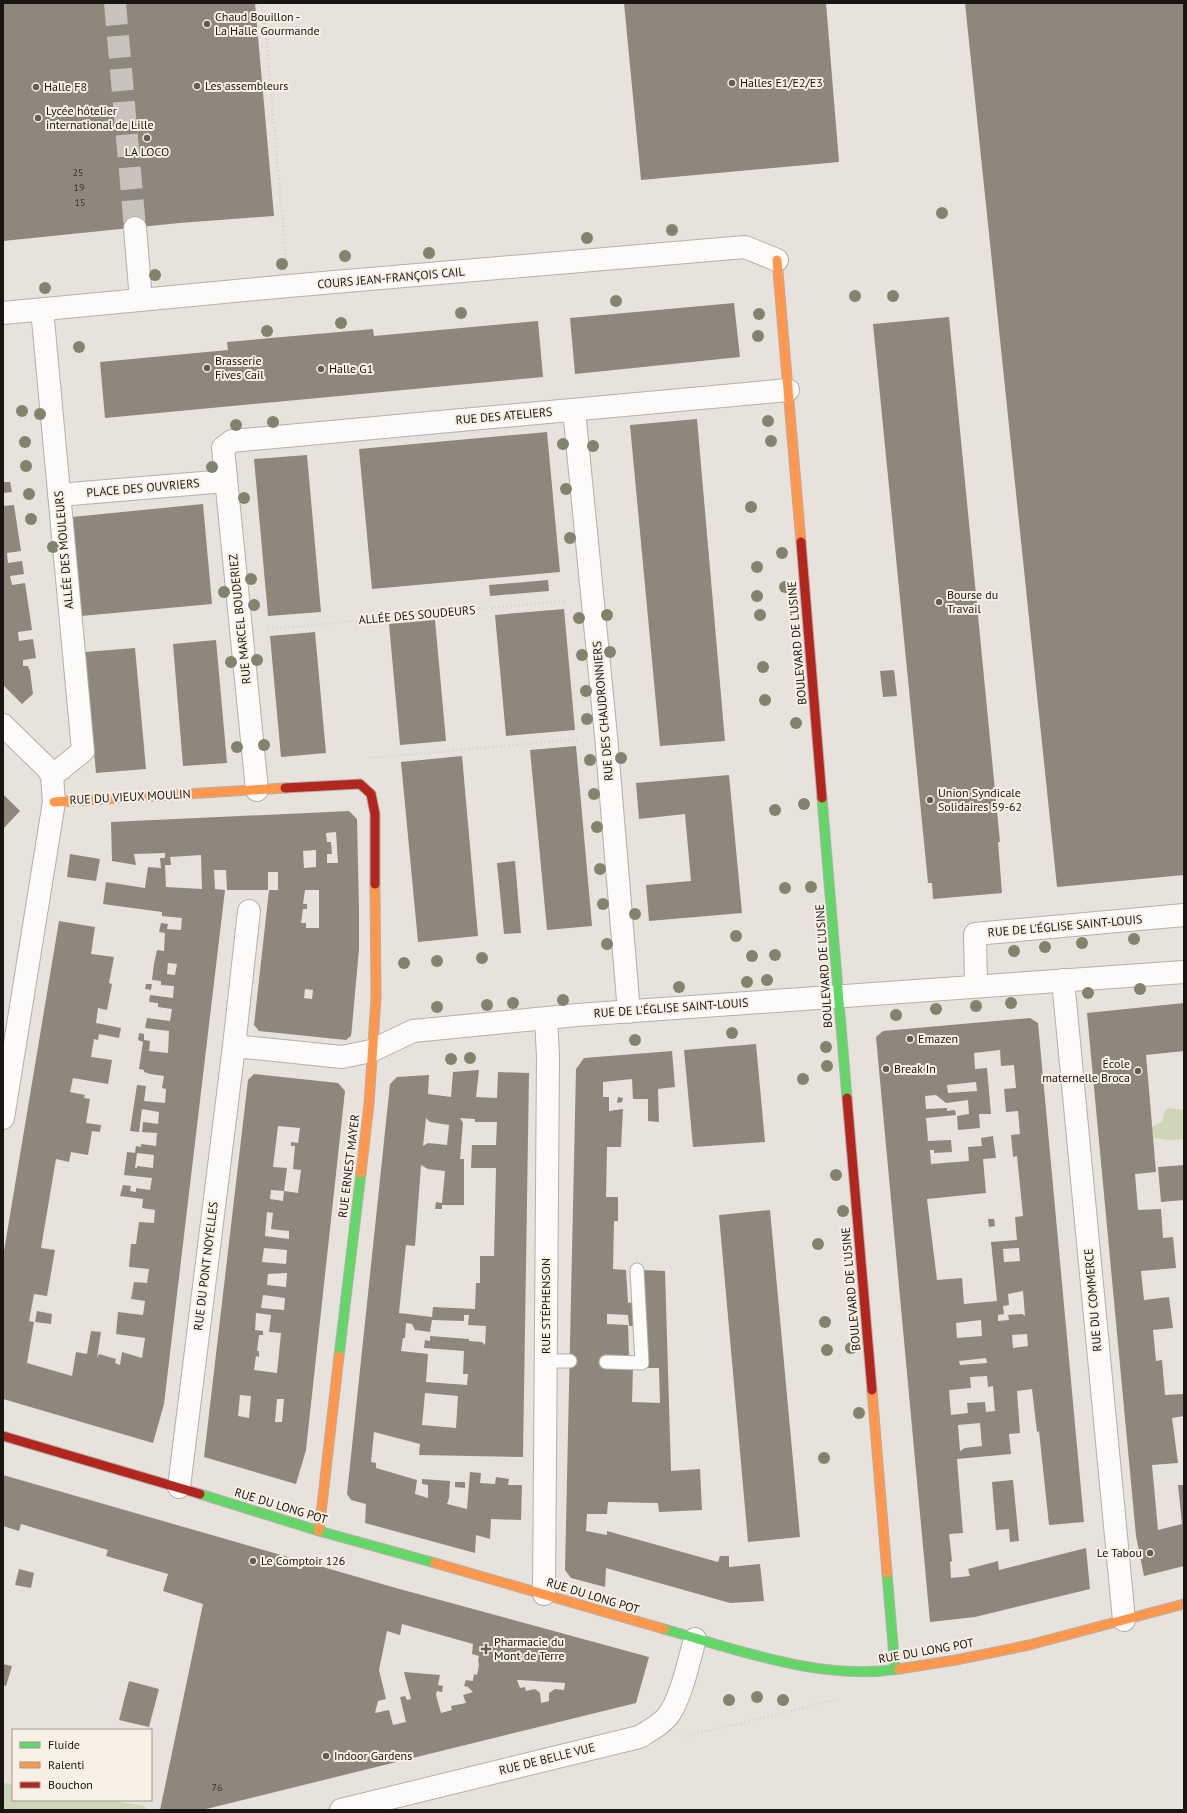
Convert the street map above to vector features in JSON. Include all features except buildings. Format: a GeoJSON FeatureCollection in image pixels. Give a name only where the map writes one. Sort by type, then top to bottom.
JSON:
{"type":"FeatureCollection","features":[{"type":"Feature","properties":{"kind":"street"},"geometry":{"type":"LineString","coordinates":[[135,228],[141,300]]}},
{"type":"Feature","properties":{"kind":"street","name":"COURS JEAN-FRANÇOIS CAIL"},"geometry":{"type":"LineString","coordinates":[[3,313],[288,286],[745,247],[777,260]]}},
{"type":"Feature","properties":{"kind":"street","name":"BOULEVARD DE L'USINE"},"geometry":{"type":"LineString","coordinates":[[777,260],[895,1669]]}},
{"type":"Feature","properties":{"kind":"street","name":"ALLÉE DES MOULEURS"},"geometry":{"type":"LineString","coordinates":[[42,310],[82,752],[52,776]]}},
{"type":"Feature","properties":{"kind":"street","name":"RUE DES ATELIERS"},"geometry":{"type":"LineString","coordinates":[[223,448],[232,441],[255,438],[788,390]]}},
{"type":"Feature","properties":{"kind":"street","name":"RUE DES CHAUDRONNIERS"},"geometry":{"type":"LineString","coordinates":[[574,410],[606,736],[629,1012]]}},
{"type":"Feature","properties":{"kind":"street","name":"RUE MARCEL BOUDERIEZ"},"geometry":{"type":"LineString","coordinates":[[223,448],[257,790]]}},
{"type":"Feature","properties":{"kind":"street","name":"PLACE DES OUVRIERS"},"geometry":{"type":"LineString","coordinates":[[59,495],[226,481]]}},
{"type":"Feature","properties":{"kind":"street"},"geometry":{"type":"LineString","coordinates":[[3,725],[42,762],[52,776],[54,802]]}},
{"type":"Feature","properties":{"kind":"street","name":"RUE DU VIEUX MOULIN"},"geometry":{"type":"LineString","coordinates":[[3,1118],[54,802],[360,784],[371,794],[374,801]]}},
{"type":"Feature","properties":{"kind":"street","name":"RUE ERNEST MAYER"},"geometry":{"type":"LineString","coordinates":[[319,1531],[369,1104],[376,998],[374,801]]}},
{"type":"Feature","properties":{"kind":"street","name":"RUE DU PONT NOYELLES"},"geometry":{"type":"LineString","coordinates":[[179,1487],[234,1046],[249,911]]}},
{"type":"Feature","properties":{"kind":"street","name":"RUE DE L'ÉGLISE SAINT-LOUIS"},"geometry":{"type":"LineString","coordinates":[[976,986],[974,934],[1184,915]]}},
{"type":"Feature","properties":{"kind":"street","name":"RUE DE L'ÉGLISE SAINT-LOUIS"},"geometry":{"type":"LineString","coordinates":[[372,1051],[413,1030],[839,996],[1184,972]]}},
{"type":"Feature","properties":{"kind":"street","name":"RUE DU COMMERCE"},"geometry":{"type":"LineString","coordinates":[[1063,980],[1124,1620]]}},
{"type":"Feature","properties":{"kind":"street","name":"RUE STÉPHENSON"},"geometry":{"type":"LineString","coordinates":[[544,1594],[548,1056],[546,1019]]}},
{"type":"Feature","properties":{"kind":"street"},"geometry":{"type":"LineString","coordinates":[[234,1046],[342,1057],[372,1051]]}},
{"type":"Feature","properties":{"kind":"street","name":"RUE DU LONG POT"},"geometry":{"type":"LineString","coordinates":[[3,1436],[179,1487],[319,1531],[544,1594],[696,1639],[823,1670],[855,1672],[895,1669],[956,1660],[1029,1644],[1184,1604]]}},
{"type":"Feature","properties":{"kind":"street","name":"RUE DE BELLE VUE"},"geometry":{"type":"LineString","coordinates":[[341,1810],[639,1737],[656,1728],[668,1716],[686,1673],[696,1639]]}},
{"type":"Feature","properties":{"kind":"lane"},"geometry":{"type":"LineString","coordinates":[[606,1362],[642,1363],[638,1270]]}},
{"type":"Feature","properties":{"kind":"lane"},"geometry":{"type":"LineString","coordinates":[[546,1361],[570,1361]]}},
{"type":"Feature","properties":{"kind":"path"},"geometry":{"type":"LineString","coordinates":[[263,3],[288,286]]}},
{"type":"Feature","properties":{"kind":"path","name":"ALLÉE DES SOUDEURS"},"geometry":{"type":"LineString","coordinates":[[241,631],[592,598]]}},
{"type":"Feature","properties":{"kind":"path"},"geometry":{"type":"LineString","coordinates":[[364,758],[606,736]]}},
{"type":"Feature","properties":{"kind":"path"},"geometry":{"type":"LineString","coordinates":[[684,1736],[691,1736],[842,1699]]}},
{"type":"Feature","properties":{"kind":"green space"},"geometry":{"type":"Polygon","coordinates":[[[1168,1108],[1184,1110],[1184,1139],[1168,1140],[1154,1138],[1152,1127],[1162,1122],[1165,1111],[1168,1108]]]}},
{"type":"Feature","properties":{"kind":"green space"},"geometry":{"type":"Polygon","coordinates":[[[3,1783],[12,1784],[12,1801],[114,1801],[144,1806],[148,1810],[3,1810],[3,1783]]]}},
{"type":"Feature","properties":{"kind":"tunnel"},"geometry":{"type":"LineString","coordinates":[[115,3],[135,228]]}},
{"type":"Feature","properties":{"kind":"traffic: fast"},"geometry":{"type":"LineString","coordinates":[[822,798],[847,1098]]}},
{"type":"Feature","properties":{"kind":"traffic: fast"},"geometry":{"type":"LineString","coordinates":[[339,1356],[361,1173]]}},
{"type":"Feature","properties":{"kind":"traffic: fast"},"geometry":{"type":"LineString","coordinates":[[200,1494],[319,1531],[435,1563]]}},
{"type":"Feature","properties":{"kind":"traffic: fast"},"geometry":{"type":"LineString","coordinates":[[887,1573],[895,1669]]}},
{"type":"Feature","properties":{"kind":"traffic: fast"},"geometry":{"type":"LineString","coordinates":[[664,1629],[750,1654],[810,1667],[840,1671],[870,1672],[899,1669]]}},
{"type":"Feature","properties":{"kind":"traffic: slow"},"geometry":{"type":"LineString","coordinates":[[777,260],[801,542]]}},
{"type":"Feature","properties":{"kind":"traffic: slow"},"geometry":{"type":"LineString","coordinates":[[54,802],[285,788]]}},
{"type":"Feature","properties":{"kind":"traffic: slow"},"geometry":{"type":"LineString","coordinates":[[361,1173],[369,1104],[376,998],[375,884]]}},
{"type":"Feature","properties":{"kind":"traffic: slow"},"geometry":{"type":"LineString","coordinates":[[319,1531],[339,1356]]}},
{"type":"Feature","properties":{"kind":"traffic: slow"},"geometry":{"type":"LineString","coordinates":[[872,1390],[887,1573]]}},
{"type":"Feature","properties":{"kind":"traffic: slow"},"geometry":{"type":"LineString","coordinates":[[435,1563],[664,1629]]}},
{"type":"Feature","properties":{"kind":"traffic: slow"},"geometry":{"type":"LineString","coordinates":[[899,1669],[956,1660],[1029,1645],[1184,1604]]}},
{"type":"Feature","properties":{"kind":"traffic: jam"},"geometry":{"type":"LineString","coordinates":[[801,542],[822,798]]}},
{"type":"Feature","properties":{"kind":"traffic: jam"},"geometry":{"type":"LineString","coordinates":[[285,788],[360,784],[371,794],[375,814],[375,884]]}},
{"type":"Feature","properties":{"kind":"traffic: jam"},"geometry":{"type":"LineString","coordinates":[[847,1098],[872,1390]]}},
{"type":"Feature","properties":{"kind":"traffic: jam"},"geometry":{"type":"LineString","coordinates":[[3,1436],[200,1494]]}},
{"type":"Feature","properties":{"kind":"place","name":"Chaud Bouillon - La Halle Gourmande"},"geometry":{"type":"Point","coordinates":[207,24]}},
{"type":"Feature","properties":{"kind":"place","name":"Halles E1/E2/E3"},"geometry":{"type":"Point","coordinates":[732,83]}},
{"type":"Feature","properties":{"kind":"place","name":"Les assembleurs"},"geometry":{"type":"Point","coordinates":[197,86]}},
{"type":"Feature","properties":{"kind":"place","name":"Halle F8"},"geometry":{"type":"Point","coordinates":[36,87]}},
{"type":"Feature","properties":{"kind":"place","name":"Lycée hôtelier international de Lille"},"geometry":{"type":"Point","coordinates":[38,118]}},
{"type":"Feature","properties":{"kind":"place","name":"LA LOCO"},"geometry":{"type":"Point","coordinates":[147,138]}},
{"type":"Feature","properties":{"kind":"place","name":"Brasserie Fives Cail"},"geometry":{"type":"Point","coordinates":[207,368]}},
{"type":"Feature","properties":{"kind":"place","name":"Halle G1"},"geometry":{"type":"Point","coordinates":[321,369]}},
{"type":"Feature","properties":{"kind":"place","name":"Bourse du Travail"},"geometry":{"type":"Point","coordinates":[939,602]}},
{"type":"Feature","properties":{"kind":"place","name":"Union Syndicale Solidaires 59-62"},"geometry":{"type":"Point","coordinates":[930,800]}},
{"type":"Feature","properties":{"kind":"place","name":"Emazen"},"geometry":{"type":"Point","coordinates":[910,1039]}},
{"type":"Feature","properties":{"kind":"place","name":"Break In"},"geometry":{"type":"Point","coordinates":[886,1069]}},
{"type":"Feature","properties":{"kind":"place","name":"École maternelle Broca"},"geometry":{"type":"Point","coordinates":[1138,1071]}},
{"type":"Feature","properties":{"kind":"place","name":"Le Tabou"},"geometry":{"type":"Point","coordinates":[1150,1553]}},
{"type":"Feature","properties":{"kind":"place","name":"Le Comptoir 126"},"geometry":{"type":"Point","coordinates":[253,1561]}},
{"type":"Feature","properties":{"kind":"place","name":"Pharmacie du Mont de Terre"},"geometry":{"type":"Point","coordinates":[486,1649]}},
{"type":"Feature","properties":{"kind":"place","name":"Indoor Gardens"},"geometry":{"type":"Point","coordinates":[326,1756]}}]}
